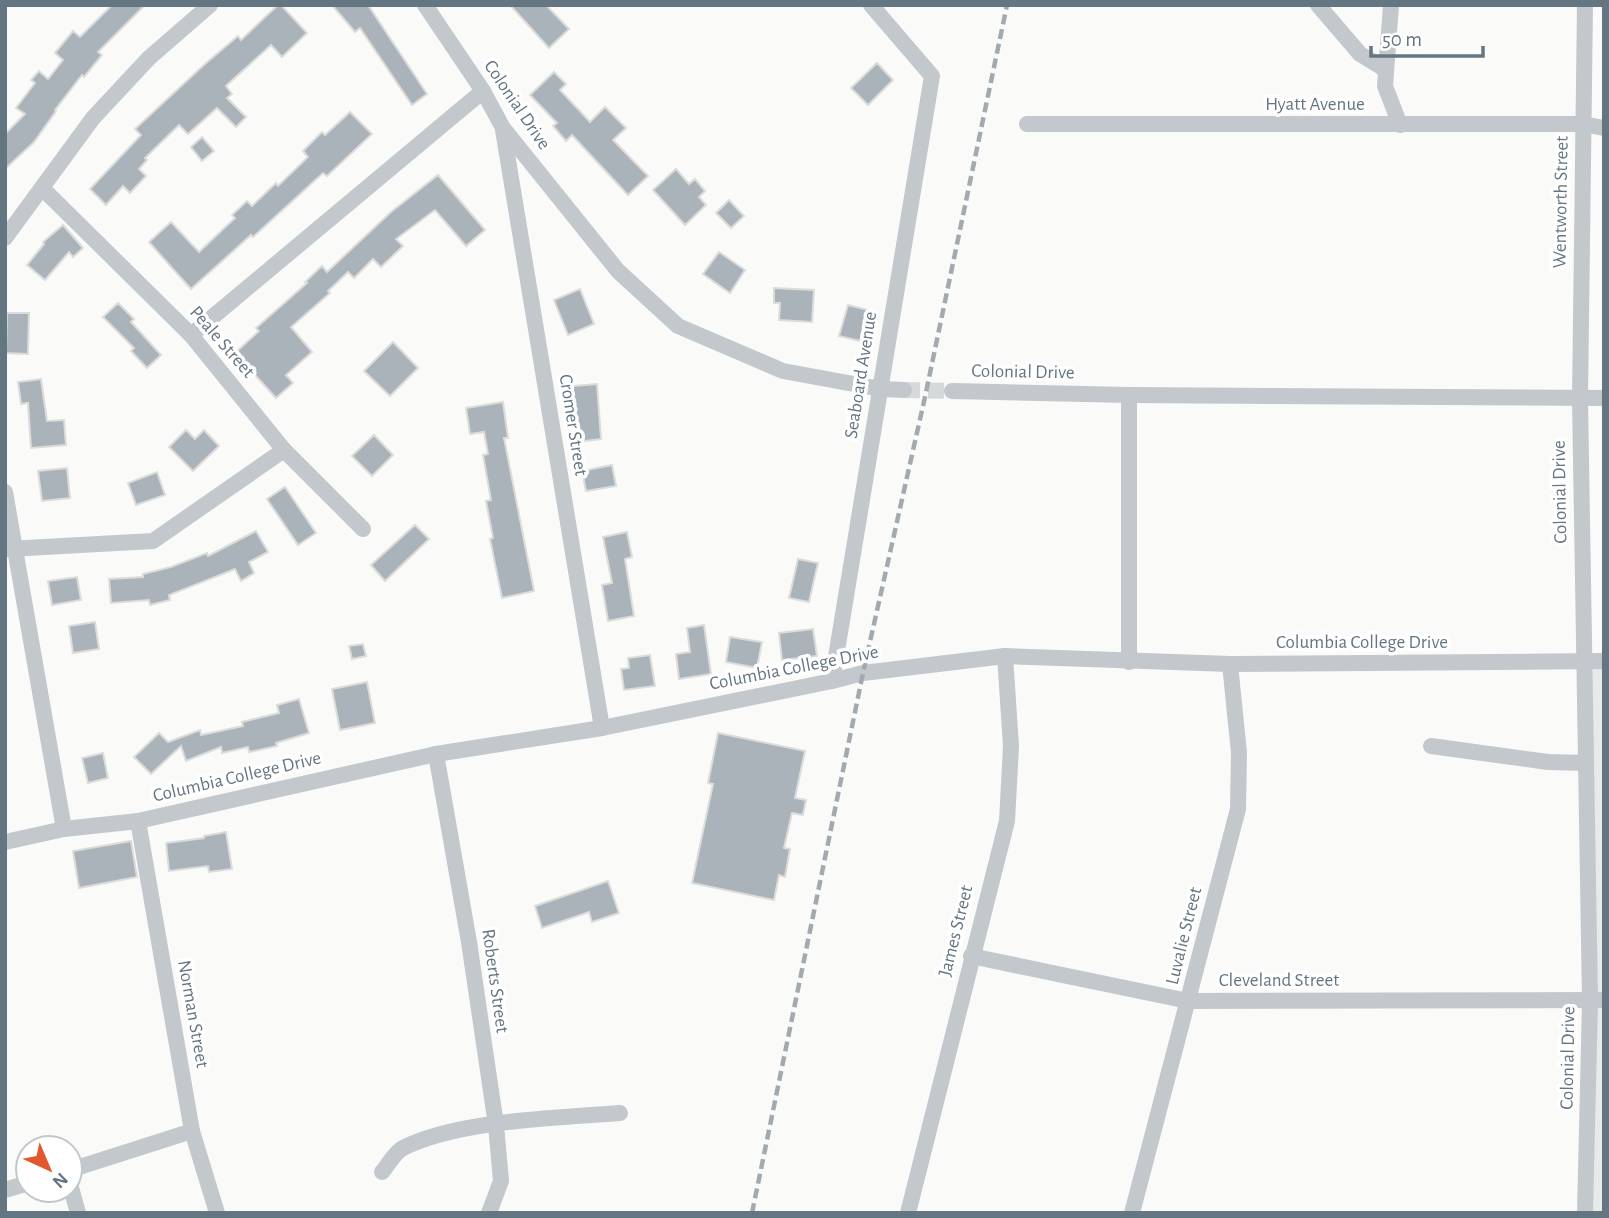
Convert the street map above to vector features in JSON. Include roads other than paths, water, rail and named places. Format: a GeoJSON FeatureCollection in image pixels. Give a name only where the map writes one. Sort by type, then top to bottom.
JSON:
{"type":"FeatureCollection","features":[{"type":"Feature","properties":{"kind":"street"},"geometry":{"type":"LineString","coordinates":[[5,238],[93,118],[149,58],[210,5]]}},
{"type":"Feature","properties":{"kind":"street","name":"Colonial Drive"},"geometry":{"type":"LineString","coordinates":[[425,5],[503,128],[618,271],[678,326],[783,371],[881,389],[904,390]]}},
{"type":"Feature","properties":{"kind":"street","name":"Seaboard Avenue"},"geometry":{"type":"LineString","coordinates":[[832,681],[932,76],[871,5]]}},
{"type":"Feature","properties":{"kind":"street"},"geometry":{"type":"LineString","coordinates":[[1318,5],[1360,54],[1386,71]]}},
{"type":"Feature","properties":{"kind":"street"},"geometry":{"type":"LineString","coordinates":[[1391,5],[1385,86],[1400,125]]}},
{"type":"Feature","properties":{"kind":"street","name":"Wentworth Street"},"geometry":{"type":"LineString","coordinates":[[1580,399],[1586,5]]}},
{"type":"Feature","properties":{"kind":"street"},"geometry":{"type":"LineString","coordinates":[[191,335],[482,91]]}},
{"type":"Feature","properties":{"kind":"street","name":"Hyatt Avenue"},"geometry":{"type":"LineString","coordinates":[[1027,124],[1583,124],[1604,128]]}},
{"type":"Feature","properties":{"kind":"street","name":"Cromer Street"},"geometry":{"type":"LineString","coordinates":[[503,128],[602,728]]}},
{"type":"Feature","properties":{"kind":"street","name":"Peale Street"},"geometry":{"type":"LineString","coordinates":[[42,188],[191,335],[284,450],[363,529]]}},
{"type":"Feature","properties":{"kind":"street","name":"Colonial Drive"},"geometry":{"type":"LineString","coordinates":[[952,391],[1580,399],[1585,763],[1597,1001],[1586,1158],[1586,1213]]}},
{"type":"Feature","properties":{"kind":"street"},"geometry":{"type":"LineString","coordinates":[[1129,395],[1129,662]]}},
{"type":"Feature","properties":{"kind":"street"},"geometry":{"type":"LineString","coordinates":[[1580,399],[1604,398]]}},
{"type":"Feature","properties":{"kind":"street"},"geometry":{"type":"LineString","coordinates":[[11,549],[153,541],[284,450]]}},
{"type":"Feature","properties":{"kind":"street"},"geometry":{"type":"LineString","coordinates":[[5,492],[11,549],[64,829]]}},
{"type":"Feature","properties":{"kind":"street","name":"Columbia College Drive"},"geometry":{"type":"LineString","coordinates":[[5,842],[64,829],[138,821],[436,754],[602,728],[863,673],[1005,656],[1230,664],[1604,661]]}},
{"type":"Feature","properties":{"kind":"street","name":"James Street"},"geometry":{"type":"LineString","coordinates":[[908,1213],[1007,821],[1011,746],[1005,656]]}},
{"type":"Feature","properties":{"kind":"street","name":"Luvalie Street"},"geometry":{"type":"LineString","coordinates":[[1132,1213],[1238,809],[1239,753],[1230,664]]}},
{"type":"Feature","properties":{"kind":"street"},"geometry":{"type":"LineString","coordinates":[[1431,746],[1548,762],[1585,763]]}},
{"type":"Feature","properties":{"kind":"street","name":"Roberts Street"},"geometry":{"type":"LineString","coordinates":[[436,754],[469,942],[496,1125],[501,1181],[489,1213]]}},
{"type":"Feature","properties":{"kind":"street","name":"Norman Street"},"geometry":{"type":"LineString","coordinates":[[138,821],[192,1131],[218,1213]]}},
{"type":"Feature","properties":{"kind":"street","name":"Cleveland Street"},"geometry":{"type":"LineString","coordinates":[[971,956],[1188,1001],[1597,1001]]}},
{"type":"Feature","properties":{"kind":"street"},"geometry":{"type":"LineString","coordinates":[[382,1172],[400,1149],[442,1134],[496,1125],[620,1113]]}},
{"type":"Feature","properties":{"kind":"street"},"geometry":{"type":"LineString","coordinates":[[84,1166],[192,1131]]}},
{"type":"Feature","properties":{"kind":"street"},"geometry":{"type":"LineString","coordinates":[[1586,1158],[1604,1157]]}},
{"type":"Feature","properties":{"kind":"tunnel"},"geometry":{"type":"LineString","coordinates":[[904,390],[952,391]]}},
{"type":"Feature","properties":{"kind":"railway"},"geometry":{"type":"LineString","coordinates":[[752,1213],[863,673],[925,397],[1007,5]]}}]}
